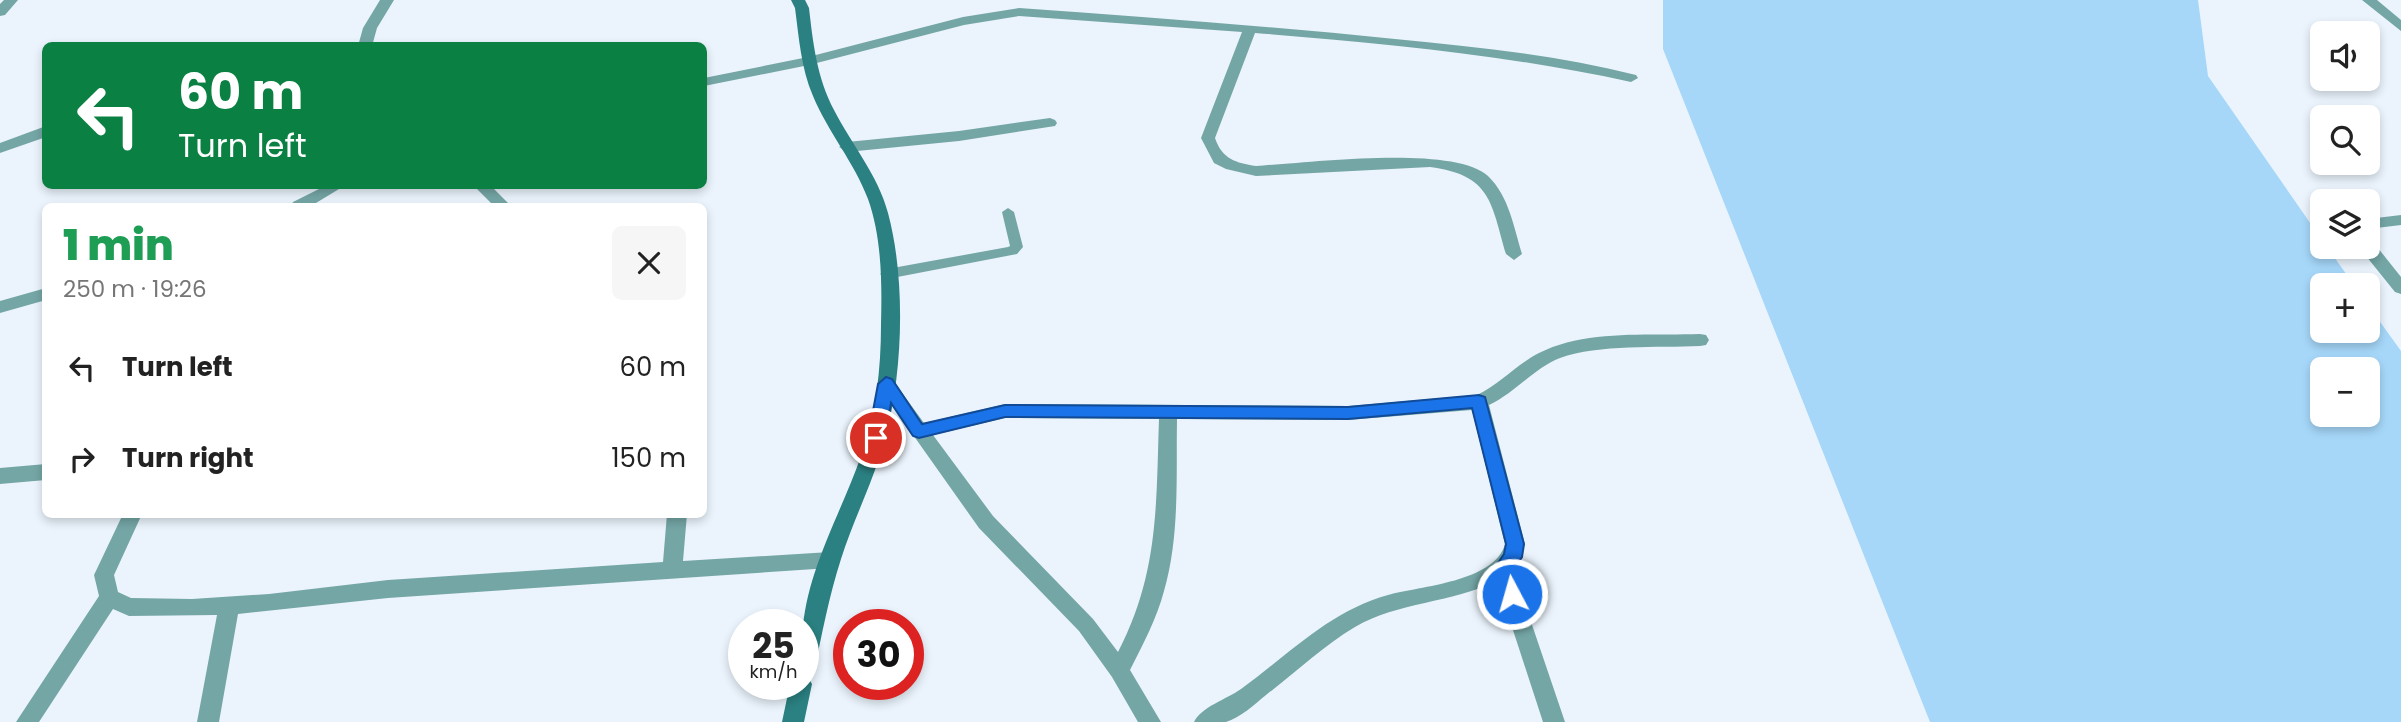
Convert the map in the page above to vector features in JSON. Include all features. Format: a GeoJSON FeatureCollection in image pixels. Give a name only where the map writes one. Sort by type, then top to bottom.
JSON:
{"type":"FeatureCollection","features":[{"type":"Feature","properties":{"kind":"main road"},"geometry":{"type":"LineString","coordinates":[[798,0],[802,8],[809,61],[820,96],[880,210],[886,238],[889,313],[886,384],[876,438],[831,560],[819,609]]}},
{"type":"Feature","properties":{"kind":"main road"},"geometry":{"type":"LineString","coordinates":[[793,722],[797,700]]}},
{"type":"Feature","properties":{"kind":"street"},"geometry":{"type":"LineString","coordinates":[[0,12],[10,0]]}},
{"type":"Feature","properties":{"kind":"street"},"geometry":{"type":"LineString","coordinates":[[366,42],[370,28],[387,0]]}},
{"type":"Feature","properties":{"kind":"street"},"geometry":{"type":"LineString","coordinates":[[2370,0],[2401,27]]}},
{"type":"Feature","properties":{"kind":"street"},"geometry":{"type":"LineString","coordinates":[[707,81],[809,61],[963,20],[1019,12],[1250,29],[1522,56],[1631,78]]}},
{"type":"Feature","properties":{"kind":"street"},"geometry":{"type":"LineString","coordinates":[[1250,29],[1208,138],[1218,160],[1232,167],[1256,171],[1450,163],[1471,170],[1492,188],[1514,254]]}},
{"type":"Feature","properties":{"kind":"street"},"geometry":{"type":"LineString","coordinates":[[847,147],[959,136],[1050,123]]}},
{"type":"Feature","properties":{"kind":"street"},"geometry":{"type":"LineString","coordinates":[[0,148],[42,132]]}},
{"type":"Feature","properties":{"kind":"street"},"geometry":{"type":"LineString","coordinates":[[305,203],[330,189]]}},
{"type":"Feature","properties":{"kind":"street"},"geometry":{"type":"LineString","coordinates":[[485,189],[500,203]]}},
{"type":"Feature","properties":{"kind":"street"},"geometry":{"type":"LineString","coordinates":[[2380,223],[2401,220]]}},
{"type":"Feature","properties":{"kind":"street"},"geometry":{"type":"LineString","coordinates":[[2378,259],[2400,287]]}},
{"type":"Feature","properties":{"kind":"street"},"geometry":{"type":"LineString","coordinates":[[0,307],[42,295]]}},
{"type":"Feature","properties":{"kind":"street"},"geometry":{"type":"LineString","coordinates":[[919,431],[1005,411],[1348,413],[1479,401],[1500,392],[1542,359],[1559,351],[1602,344],[1700,340]]}},
{"type":"Feature","properties":{"kind":"street"},"geometry":{"type":"LineString","coordinates":[[886,384],[986,522],[1058,593],[1119,670],[1150,722]]}},
{"type":"Feature","properties":{"kind":"street"},"geometry":{"type":"LineString","coordinates":[[1205,722],[1253,693],[1311,645],[1363,613],[1395,601],[1461,587],[1503,569],[1513,557],[1515,544],[1479,401]]}},
{"type":"Feature","properties":{"kind":"street"},"geometry":{"type":"LineString","coordinates":[[1119,670],[1150,604],[1158,576],[1162,547],[1168,413]]}},
{"type":"Feature","properties":{"kind":"street"},"geometry":{"type":"LineString","coordinates":[[0,476],[42,472]]}},
{"type":"Feature","properties":{"kind":"street"},"geometry":{"type":"LineString","coordinates":[[27,722],[108,597],[104,575],[132,518]]}},
{"type":"Feature","properties":{"kind":"street"},"geometry":{"type":"LineString","coordinates":[[672,571],[677,518]]}},
{"type":"Feature","properties":{"kind":"street"},"geometry":{"type":"LineString","coordinates":[[108,597],[129,607],[229,605],[388,589],[831,560]]}},
{"type":"Feature","properties":{"kind":"street"},"geometry":{"type":"LineString","coordinates":[[1503,569],[1554,722]]}},
{"type":"Feature","properties":{"kind":"street"},"geometry":{"type":"LineString","coordinates":[[208,722],[229,605]]}},
{"type":"Feature","properties":{"kind":"lane"},"geometry":{"type":"LineString","coordinates":[[887,274],[1012,251],[1017,247],[1008,212]]}},
{"type":"Feature","properties":{"kind":"water"},"geometry":{"type":"Polygon","coordinates":[[[1663,0],[2198,0],[2208,76],[2310,223],[2310,259],[2336,259],[2345,273],[2310,273],[2310,343],[2380,343],[2380,322],[2401,351],[2401,722],[1930,722],[1663,49],[1663,0]]]}},
{"type":"Feature","properties":{"kind":"route"},"geometry":{"type":"LineString","coordinates":[[876,438],[886,384],[919,431],[1005,411],[1348,413],[1479,401],[1515,544],[1513,557],[1503,569],[1512,594]]}}]}
